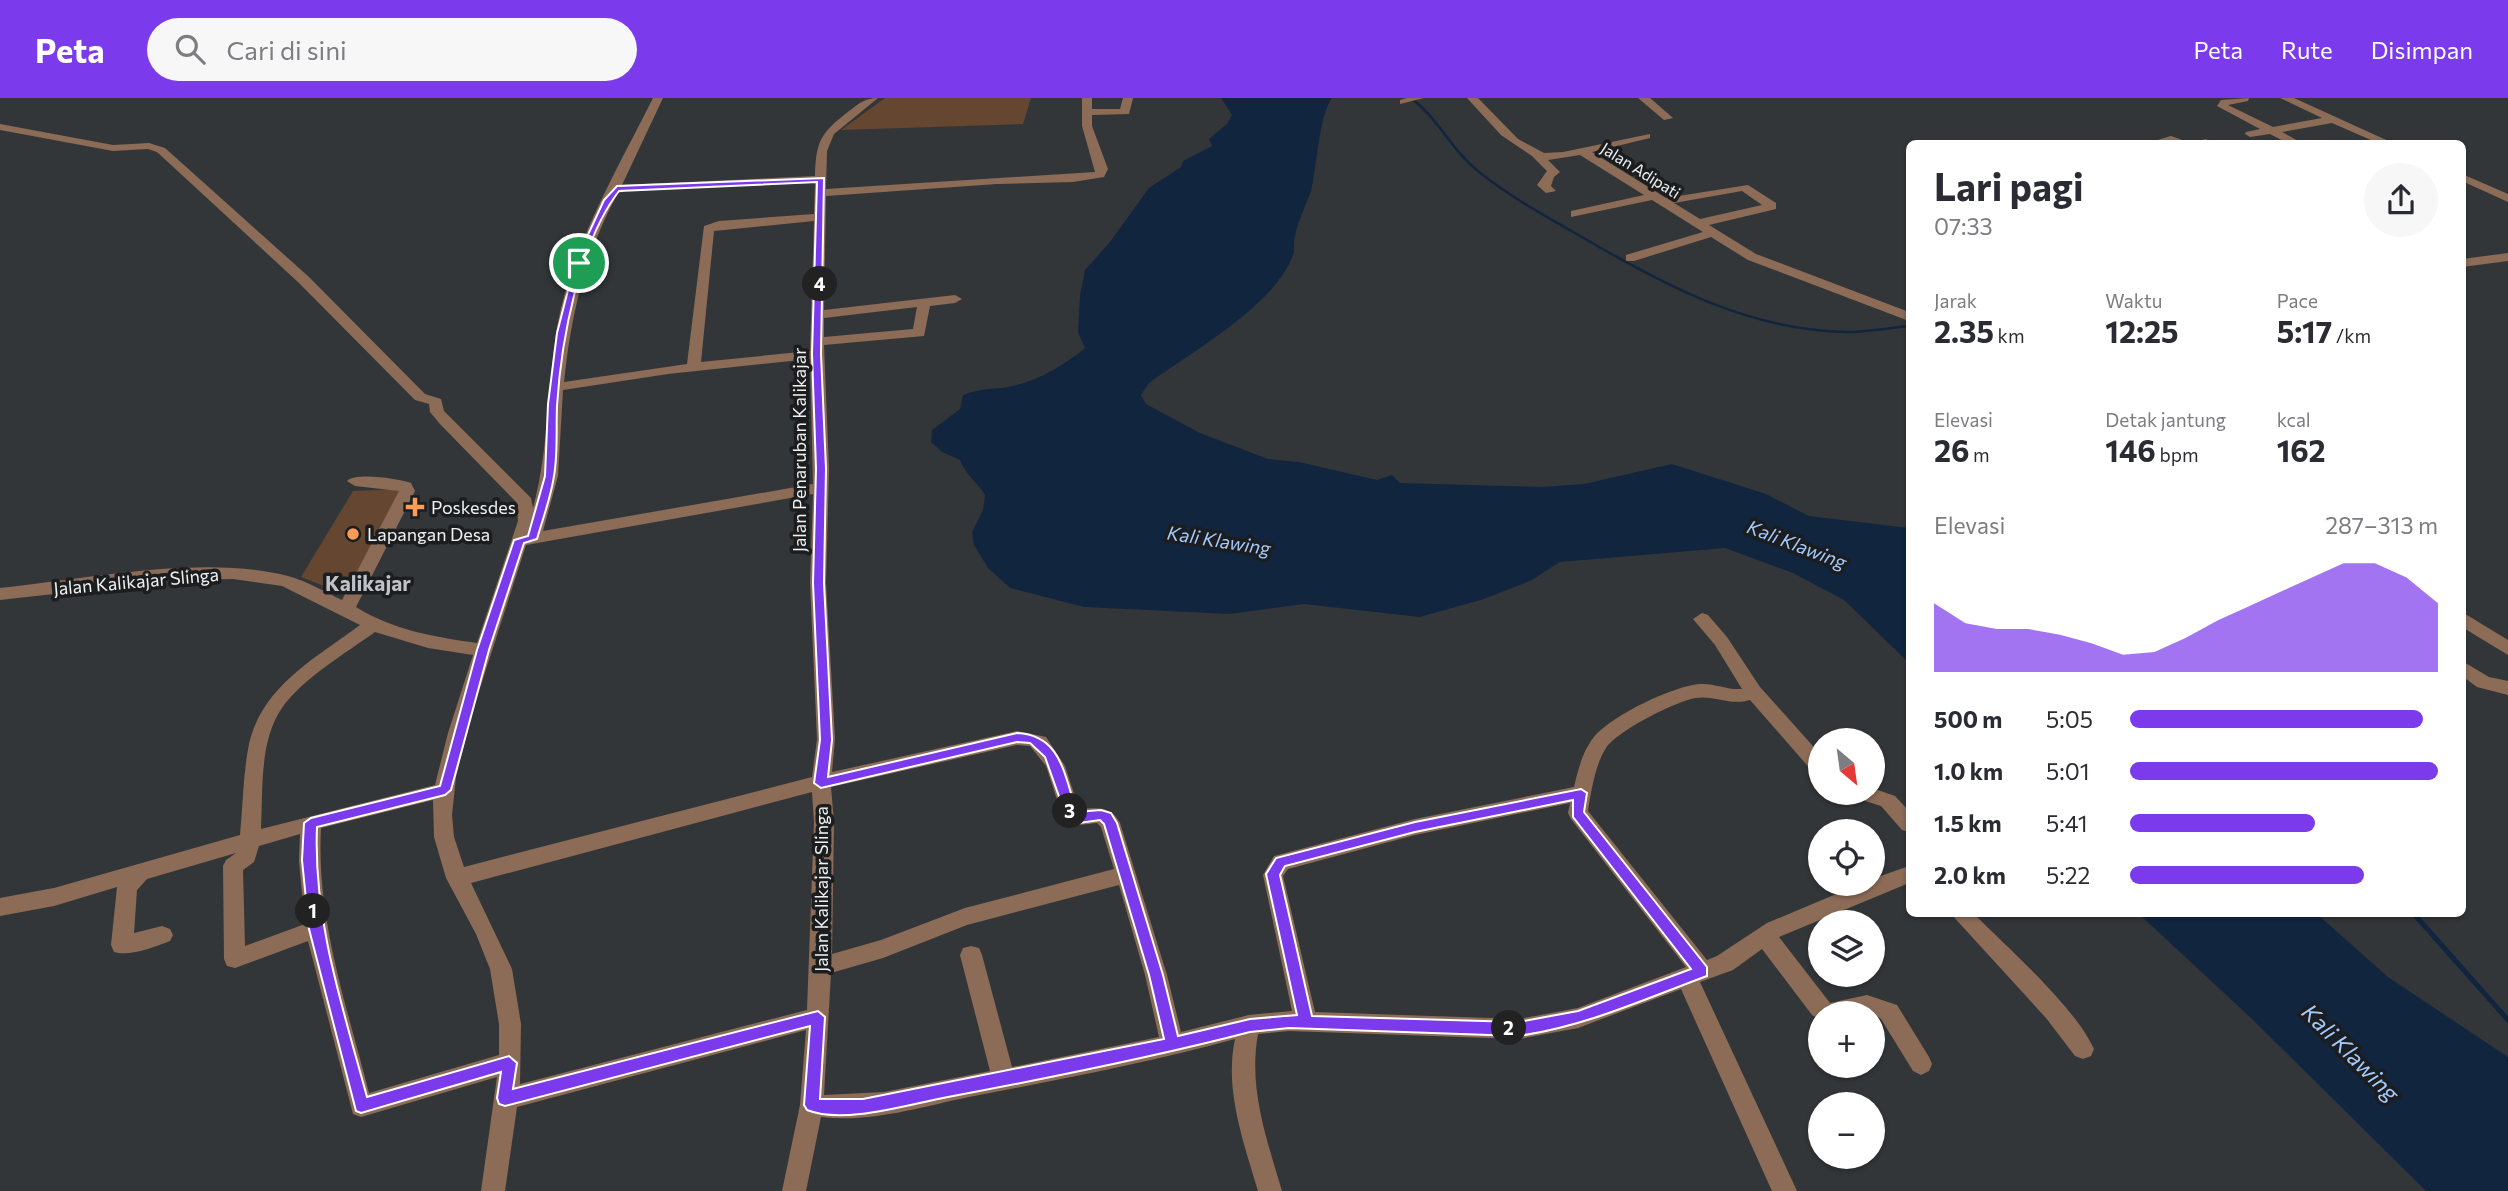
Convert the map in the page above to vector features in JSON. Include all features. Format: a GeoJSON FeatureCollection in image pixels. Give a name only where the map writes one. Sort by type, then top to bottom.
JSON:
{"type":"FeatureCollection","features":[{"type":"Feature","properties":{"kind":"street"},"geometry":{"type":"LineString","coordinates":[[493,1191],[509,1063],[509,997],[492,945],[445,843],[442,814],[445,790],[483,650],[550,476],[556,387],[566,305],[579,263],[658,98]]}},
{"type":"Feature","properties":{"kind":"street","name":"Jalan Penaruban Kalikajar"},"geometry":{"type":"LineString","coordinates":[[821,783],[826,740],[818,583],[817,348],[821,151],[829,132],[873,98]]}},
{"type":"Feature","properties":{"kind":"street"},"geometry":{"type":"LineString","coordinates":[[613,191],[627,187],[821,186],[1096,176],[1102,169],[1087,126],[1087,98]]}},
{"type":"Feature","properties":{"kind":"street"},"geometry":{"type":"LineString","coordinates":[[1086,112],[1125,112],[1128,98]]}},
{"type":"Feature","properties":{"kind":"street"},"geometry":{"type":"LineString","coordinates":[[1404,102],[1419,98]]}},
{"type":"Feature","properties":{"kind":"street"},"geometry":{"type":"LineString","coordinates":[[1472,98],[1495,124],[1536,154],[1554,172],[1548,175],[1548,183],[1543,185],[1550,191]]}},
{"type":"Feature","properties":{"kind":"street"},"geometry":{"type":"LineString","coordinates":[[1643,98],[1668,118]]}},
{"type":"Feature","properties":{"kind":"street"},"geometry":{"type":"LineString","coordinates":[[2245,98],[2225,102],[2222,106],[2291,140]]}},
{"type":"Feature","properties":{"kind":"street"},"geometry":{"type":"LineString","coordinates":[[2285,98],[2381,140]]}},
{"type":"Feature","properties":{"kind":"street"},"geometry":{"type":"LineString","coordinates":[[2245,139],[2269,129],[2335,119]]}},
{"type":"Feature","properties":{"kind":"street"},"geometry":{"type":"LineString","coordinates":[[0,127],[113,148],[154,147],[172,158],[304,280],[420,397],[436,402],[438,412],[445,421],[525,502],[525,540]]}},
{"type":"Feature","properties":{"kind":"street"},"geometry":{"type":"LineString","coordinates":[[1583,151],[1646,136]]}},
{"type":"Feature","properties":{"kind":"street","name":"Jalan Adipati"},"geometry":{"type":"LineString","coordinates":[[1536,154],[1551,156],[1583,151],[1752,257],[1906,316]]}},
{"type":"Feature","properties":{"kind":"street"},"geometry":{"type":"LineString","coordinates":[[2466,179],[2508,198]]}},
{"type":"Feature","properties":{"kind":"street"},"geometry":{"type":"LineString","coordinates":[[1575,214],[1744,187],[1772,206],[1696,223]]}},
{"type":"Feature","properties":{"kind":"street"},"geometry":{"type":"LineString","coordinates":[[693,368],[708,229],[719,225],[821,217]]}},
{"type":"Feature","properties":{"kind":"street"},"geometry":{"type":"LineString","coordinates":[[1630,258],[1712,233]]}},
{"type":"Feature","properties":{"kind":"street"},"geometry":{"type":"LineString","coordinates":[[2466,262],[2508,257]]}},
{"type":"Feature","properties":{"kind":"street"},"geometry":{"type":"LineString","coordinates":[[819,315],[955,299]]}},
{"type":"Feature","properties":{"kind":"street"},"geometry":{"type":"LineString","coordinates":[[556,387],[919,334],[924,303]]}},
{"type":"Feature","properties":{"kind":"street"},"geometry":{"type":"LineString","coordinates":[[346,609],[407,491],[406,486],[402,485],[355,481]]}},
{"type":"Feature","properties":{"kind":"street"},"geometry":{"type":"LineString","coordinates":[[525,540],[819,488]]}},
{"type":"Feature","properties":{"kind":"street","name":"Jalan Kalikajar Slinga"},"geometry":{"type":"LineString","coordinates":[[0,594],[179,575],[233,573],[286,582],[346,609],[372,625],[428,642],[483,650]]}},
{"type":"Feature","properties":{"kind":"street"},"geometry":{"type":"LineString","coordinates":[[1702,619],[1721,641],[1754,692],[1808,753]]}},
{"type":"Feature","properties":{"kind":"street"},"geometry":{"type":"LineString","coordinates":[[2466,621],[2508,649]]}},
{"type":"Feature","properties":{"kind":"street"},"geometry":{"type":"LineString","coordinates":[[316,929],[235,959],[233,866],[247,856],[253,771],[268,712],[285,691],[372,625]]}},
{"type":"Feature","properties":{"kind":"street"},"geometry":{"type":"LineString","coordinates":[[2466,670],[2483,682],[2508,688]]}},
{"type":"Feature","properties":{"kind":"street"},"geometry":{"type":"LineString","coordinates":[[1754,692],[1730,698],[1697,691],[1658,704],[1601,741],[1581,793],[1578,813],[1694,974],[1785,1191]]}},
{"type":"Feature","properties":{"kind":"street"},"geometry":{"type":"LineString","coordinates":[[821,783],[1017,738],[1032,738],[1040,743],[1050,755],[1071,815],[1107,817],[1156,975],[1172,1044]]}},
{"type":"Feature","properties":{"kind":"street","name":"Jalan Kalikajar Slinga"},"geometry":{"type":"LineString","coordinates":[[460,876],[821,783],[824,822],[818,1017],[812,1105],[794,1191]]}},
{"type":"Feature","properties":{"kind":"street"},"geometry":{"type":"LineString","coordinates":[[0,907],[54,897],[311,823],[445,790]]}},
{"type":"Feature","properties":{"kind":"street"},"geometry":{"type":"LineString","coordinates":[[1306,1022],[1273,874],[1281,862],[1415,827],[1581,793]]}},
{"type":"Feature","properties":{"kind":"street"},"geometry":{"type":"LineString","coordinates":[[1885,800],[1906,821]]}},
{"type":"Feature","properties":{"kind":"street"},"geometry":{"type":"LineString","coordinates":[[311,823],[309,860],[316,929],[361,1106],[509,1063]]}},
{"type":"Feature","properties":{"kind":"street"},"geometry":{"type":"LineString","coordinates":[[139,874],[127,887],[122,945],[162,934]]}},
{"type":"Feature","properties":{"kind":"street"},"geometry":{"type":"LineString","coordinates":[[821,967],[883,949],[965,917],[1125,875]]}},
{"type":"Feature","properties":{"kind":"street"},"geometry":{"type":"LineString","coordinates":[[812,1105],[863,1106],[1004,1080],[1250,1025],[1306,1022],[1518,1029],[1578,1018],[1724,963],[1765,936],[1843,899],[1906,875]]}},
{"type":"Feature","properties":{"kind":"street"},"geometry":{"type":"LineString","coordinates":[[1964,917],[2054,1011],[2083,1049]]}},
{"type":"Feature","properties":{"kind":"street"},"geometry":{"type":"LineString","coordinates":[[1765,936],[1820,1008],[1828,1013],[1868,1004],[1883,1008],[1889,1012],[1921,1064]]}},
{"type":"Feature","properties":{"kind":"street"},"geometry":{"type":"LineString","coordinates":[[971,955],[1004,1080]]}},
{"type":"Feature","properties":{"kind":"street"},"geometry":{"type":"LineString","coordinates":[[505,1098],[818,1017]]}},
{"type":"Feature","properties":{"kind":"street"},"geometry":{"type":"LineString","coordinates":[[1250,1025],[1243,1049],[1242,1074],[1270,1191]]}},
{"type":"Feature","properties":{"kind":"shaded area"},"geometry":{"type":"Polygon","coordinates":[[[885,98],[1031,98],[1023,124],[841,130],[885,98]]]}},
{"type":"Feature","properties":{"kind":"shaded area","name":"Lapangan Desa"},"geometry":{"type":"Polygon","coordinates":[[[403,489],[347,595],[301,577],[353,491],[403,489]]]}},
{"type":"Feature","properties":{"kind":"water","name":"Kali Klawing"},"geometry":{"type":"Polygon","coordinates":[[[1221,98],[1332,98],[1321,128],[1311,191],[1296,230],[1294,252],[1285,271],[1253,308],[1149,383],[1141,395],[1146,404],[1200,433],[1268,459],[1299,462],[1377,480],[1392,475],[1400,483],[1541,487],[1584,484],[1672,464],[1766,494],[1809,516],[1906,528],[1906,660],[1844,600],[1793,573],[1725,548],[1560,562],[1530,581],[1484,599],[1420,617],[1304,604],[1230,614],[1084,607],[1010,588],[988,568],[974,545],[972,532],[983,510],[985,495],[960,460],[942,452],[931,442],[932,430],[960,409],[963,395],[1035,379],[1085,348],[1078,333],[1080,295],[1085,270],[1110,242],[1149,188],[1181,167],[1183,161],[1212,146],[1209,139],[1227,124],[1232,115],[1221,98]]]}},
{"type":"Feature","properties":{"kind":"water","name":"Kali Klawing"},"geometry":{"type":"Polygon","coordinates":[[[2142,917],[2320,917],[2388,977],[2508,1057],[2508,1191],[2426,1191],[2251,1018],[2142,917]]]}},
{"type":"Feature","properties":{"kind":"waterway"},"geometry":{"type":"LineString","coordinates":[[1411,98],[1430,115],[1469,164],[1492,182],[1587,240],[1679,289],[1743,314],[1810,329],[1853,332],[1906,326]]}},
{"type":"Feature","properties":{"kind":"waterway"},"geometry":{"type":"LineString","coordinates":[[2417,917],[2508,1020]]}},
{"type":"Feature","properties":{"kind":"place","name":"Poskesdes"},"geometry":{"type":"Point","coordinates":[415,507]}},
{"type":"Feature","properties":{"kind":"place","name":"Lapangan Desa"},"geometry":{"type":"Point","coordinates":[353,534]}},
{"type":"Feature","properties":{"kind":"district","name":"Kalikajar"},"geometry":{"type":"Point","coordinates":[368,582]}},
{"type":"Feature","properties":{"kind":"route"},"geometry":{"type":"LineString","coordinates":[[579,263],[566,305],[561,333],[553,404],[550,476],[532,539],[519,540],[483,650],[445,790],[311,823],[309,860],[316,929],[361,1106],[509,1063],[505,1098],[818,1017],[812,1105],[863,1106],[1004,1080],[1193,1040],[1250,1025],[1289,1021],[1459,1025],[1518,1029],[1552,1024],[1578,1018],[1702,971],[1578,813],[1581,793],[1415,827],[1281,862],[1273,874],[1278,900],[1306,1022],[1250,1025],[1172,1044],[1156,975],[1110,823],[1107,817],[1101,815],[1071,815],[1050,755],[1040,743],[1032,738],[1017,738],[821,783],[826,740],[818,583],[821,469],[817,354],[821,180],[617,188],[608,200],[579,263]]}}]}
